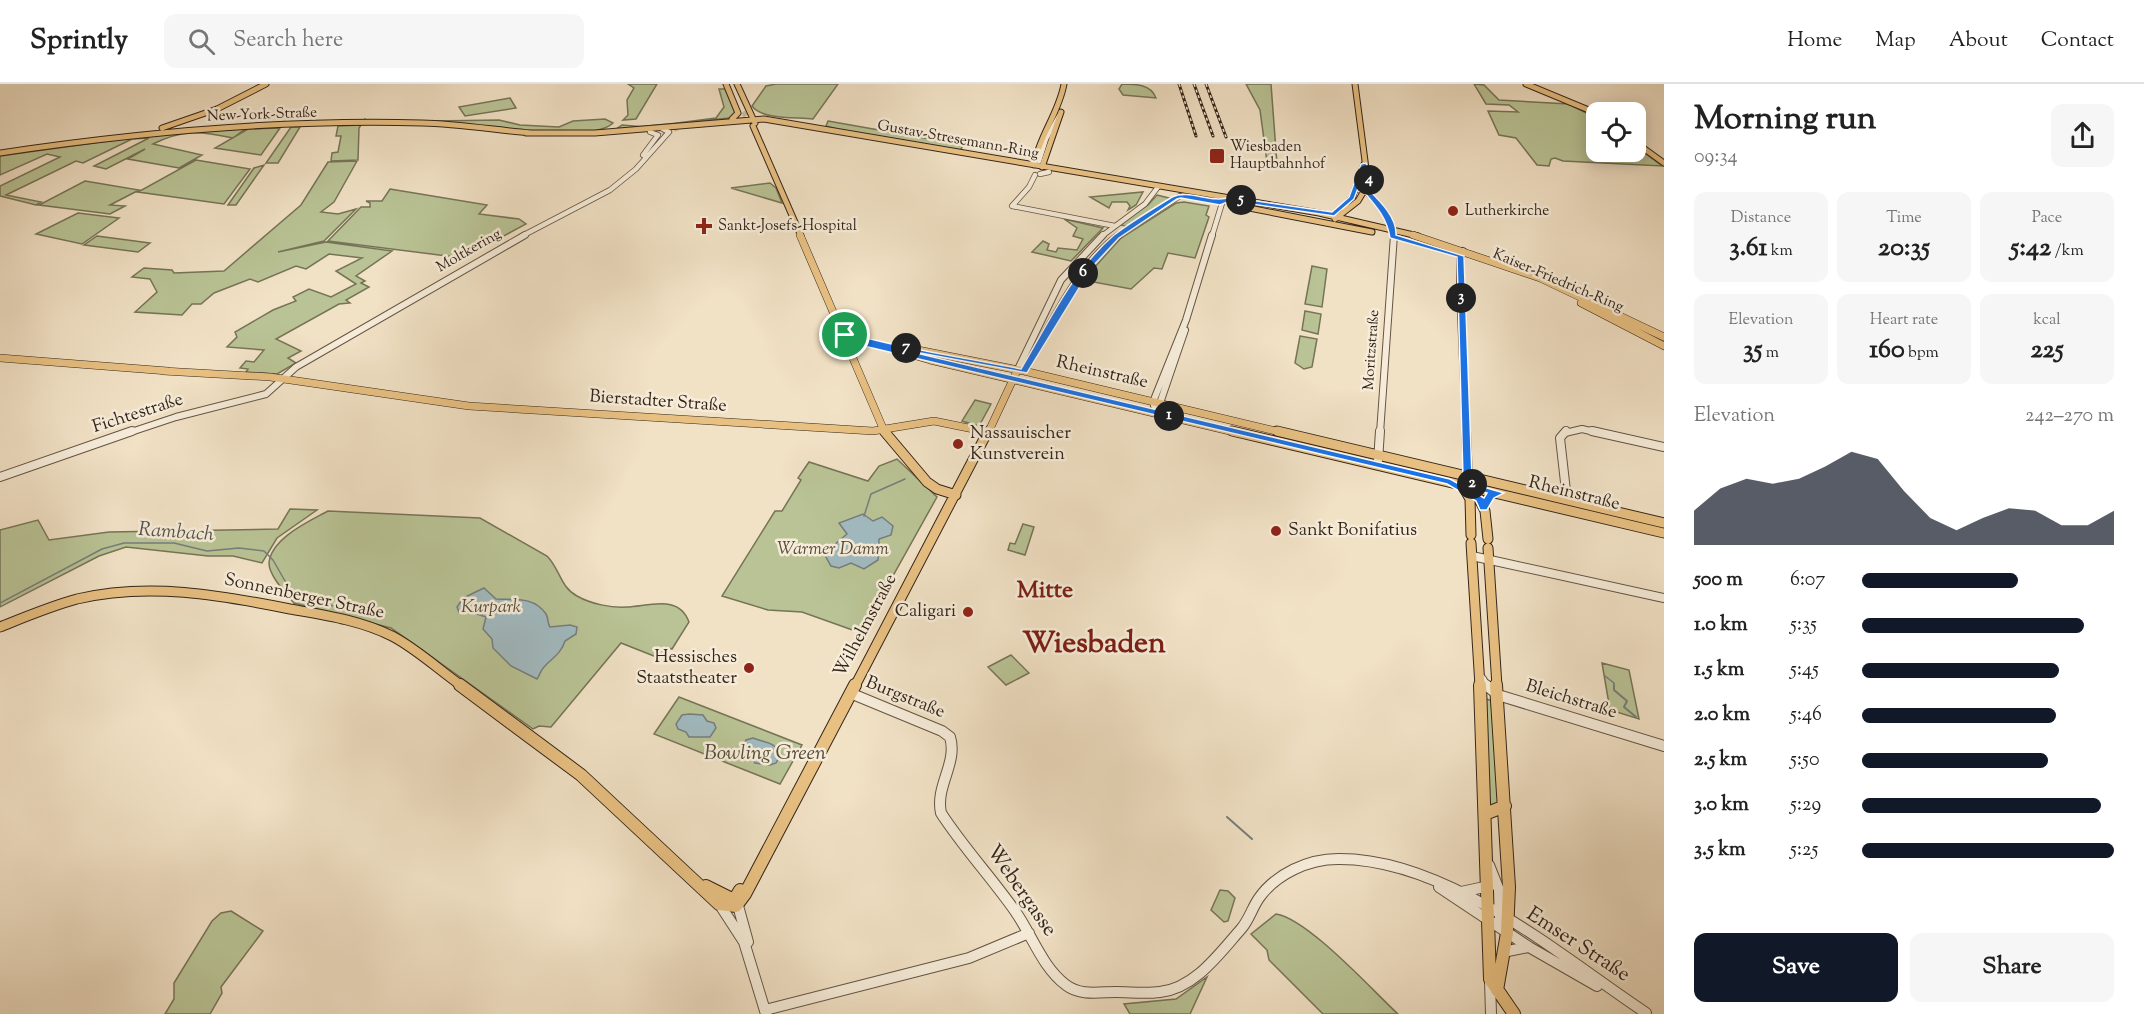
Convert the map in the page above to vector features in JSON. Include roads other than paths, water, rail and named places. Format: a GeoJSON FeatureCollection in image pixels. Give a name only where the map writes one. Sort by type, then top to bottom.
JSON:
{"type":"FeatureCollection","features":[{"type":"Feature","properties":{"kind":"main road"},"geometry":{"type":"LineString","coordinates":[[131,136],[217,109],[266,84]]}},
{"type":"Feature","properties":{"kind":"main road"},"geometry":{"type":"LineString","coordinates":[[726,84],[753,123],[781,176],[789,205]]}},
{"type":"Feature","properties":{"kind":"main road"},"geometry":{"type":"LineString","coordinates":[[731,84],[744,111]]}},
{"type":"Feature","properties":{"kind":"main road"},"geometry":{"type":"LineString","coordinates":[[737,84],[744,111]]}},
{"type":"Feature","properties":{"kind":"main road"},"geometry":{"type":"LineString","coordinates":[[1285,214],[1329,220],[1339,217],[1365,192],[1368,177],[1364,164],[1355,84]]}},
{"type":"Feature","properties":{"kind":"main road"},"geometry":{"type":"LineString","coordinates":[[1526,84],[1586,109]]}},
{"type":"Feature","properties":{"kind":"main road"},"geometry":{"type":"LineString","coordinates":[[1037,163],[1068,86]]}},
{"type":"Feature","properties":{"kind":"main road"},"geometry":{"type":"LineString","coordinates":[[1037,163],[1061,113],[1068,86]]}},
{"type":"Feature","properties":{"kind":"main road"},"geometry":{"type":"LineString","coordinates":[[217,109],[209,121],[227,127]]}},
{"type":"Feature","properties":{"kind":"main road"},"geometry":{"type":"LineString","coordinates":[[732,119],[744,111],[813,127]]}},
{"type":"Feature","properties":{"kind":"main road","name":"New-York-Straße"},"geometry":{"type":"LineString","coordinates":[[526,133],[595,133],[732,119],[753,123]]}},
{"type":"Feature","properties":{"kind":"main road","name":"New-York-Straße"},"geometry":{"type":"LineString","coordinates":[[0,153],[144,133],[227,127],[412,123],[575,135],[650,132],[753,123]]}},
{"type":"Feature","properties":{"kind":"main road"},"geometry":{"type":"LineString","coordinates":[[753,123],[884,430],[896,450],[927,482],[942,491],[956,495]]}},
{"type":"Feature","properties":{"kind":"main road","name":"Gustav-Stresemann-Ring"},"geometry":{"type":"LineString","coordinates":[[753,123],[768,123],[873,141],[1037,163],[1157,189]]}},
{"type":"Feature","properties":{"kind":"main road","name":"Gustav-Stresemann-Ring"},"geometry":{"type":"LineString","coordinates":[[753,123],[813,127],[911,146],[1014,162],[1037,163],[1049,172],[1157,189]]}},
{"type":"Feature","properties":{"kind":"main road"},"geometry":{"type":"LineString","coordinates":[[110,137],[170,125]]}},
{"type":"Feature","properties":{"kind":"main road"},"geometry":{"type":"LineString","coordinates":[[131,136],[187,130]]}},
{"type":"Feature","properties":{"kind":"main road","name":"New-York-Straße"},"geometry":{"type":"LineString","coordinates":[[0,153],[131,136]]}},
{"type":"Feature","properties":{"kind":"main road"},"geometry":{"type":"LineString","coordinates":[[1646,150],[1664,163]]}},
{"type":"Feature","properties":{"kind":"main road"},"geometry":{"type":"LineString","coordinates":[[1014,162],[1037,163]]}},
{"type":"Feature","properties":{"kind":"main road"},"geometry":{"type":"LineString","coordinates":[[1328,215],[1337,213],[1357,188],[1364,164]]}},
{"type":"Feature","properties":{"kind":"main road"},"geometry":{"type":"LineString","coordinates":[[1157,189],[1180,196],[1226,202]]}},
{"type":"Feature","properties":{"kind":"main road"},"geometry":{"type":"LineString","coordinates":[[1157,189],[1226,202]]}},
{"type":"Feature","properties":{"kind":"main road","name":"Kaiser-Friedrich-Ring"},"geometry":{"type":"LineString","coordinates":[[1226,202],[1339,217],[1462,254],[1563,288],[1664,337]]}},
{"type":"Feature","properties":{"kind":"main road","name":"Kaiser-Friedrich-Ring"},"geometry":{"type":"LineString","coordinates":[[1226,202],[1393,234]]}},
{"type":"Feature","properties":{"kind":"main road","name":"Kaiser-Friedrich-Ring"},"geometry":{"type":"LineString","coordinates":[[1462,254],[1572,298],[1664,346]]}},
{"type":"Feature","properties":{"kind":"main road","name":"Rheinstraße"},"geometry":{"type":"LineString","coordinates":[[846,337],[957,362],[1020,371],[1286,433],[1469,488],[1499,493],[1664,533]]}},
{"type":"Feature","properties":{"kind":"main road","name":"Bierstadter Straße"},"geometry":{"type":"LineString","coordinates":[[0,358],[281,380],[483,407],[884,430],[933,422],[988,432]]}},
{"type":"Feature","properties":{"kind":"main road","name":"Rheinstraße"},"geometry":{"type":"LineString","coordinates":[[957,362],[1015,380],[1280,443],[1468,477],[1664,523]]}},
{"type":"Feature","properties":{"kind":"main road","name":"Wilhelmstraße"},"geometry":{"type":"LineString","coordinates":[[735,903],[850,693],[1020,371]]}},
{"type":"Feature","properties":{"kind":"main road"},"geometry":{"type":"LineString","coordinates":[[1204,424],[1200,418],[1206,415]]}},
{"type":"Feature","properties":{"kind":"main road"},"geometry":{"type":"LineString","coordinates":[[1280,443],[1290,438],[1286,433]]}},
{"type":"Feature","properties":{"kind":"main road"},"geometry":{"type":"LineString","coordinates":[[1468,477],[1489,886],[1503,952],[1495,984]]}},
{"type":"Feature","properties":{"kind":"main road"},"geometry":{"type":"LineString","coordinates":[[1469,488],[1482,504],[1488,543],[1505,806],[1509,887],[1498,920],[1495,984],[1516,1014]]}},
{"type":"Feature","properties":{"kind":"main road"},"geometry":{"type":"LineString","coordinates":[[1482,504],[1490,495],[1499,493]]}},
{"type":"Feature","properties":{"kind":"main road","name":"Sonnenberger Straße"},"geometry":{"type":"LineString","coordinates":[[0,627],[75,599],[138,590],[228,598],[377,629],[411,648],[574,769],[699,882],[719,904]]}},
{"type":"Feature","properties":{"kind":"main road"},"geometry":{"type":"LineString","coordinates":[[1478,651],[1494,645]]}},
{"type":"Feature","properties":{"kind":"main road"},"geometry":{"type":"LineString","coordinates":[[1485,814],[1505,806]]}},
{"type":"Feature","properties":{"kind":"main road","name":"Sonnenberger Straße"},"geometry":{"type":"LineString","coordinates":[[699,882],[735,903]]}},
{"type":"Feature","properties":{"kind":"main road"},"geometry":{"type":"LineString","coordinates":[[719,904],[735,903]]}},
{"type":"Feature","properties":{"kind":"street"},"geometry":{"type":"LineString","coordinates":[[1019,204],[1052,127],[1061,113]]}},
{"type":"Feature","properties":{"kind":"street"},"geometry":{"type":"LineString","coordinates":[[1052,127],[1053,119]]}},
{"type":"Feature","properties":{"kind":"street"},"geometry":{"type":"LineString","coordinates":[[680,127],[720,121]]}},
{"type":"Feature","properties":{"kind":"street"},"geometry":{"type":"LineString","coordinates":[[660,128],[669,130]]}},
{"type":"Feature","properties":{"kind":"street","name":"Moltkering"},"geometry":{"type":"LineString","coordinates":[[652,147],[669,130]]}},
{"type":"Feature","properties":{"kind":"street"},"geometry":{"type":"LineString","coordinates":[[650,132],[658,135],[652,147]]}},
{"type":"Feature","properties":{"kind":"street","name":"Moltkering"},"geometry":{"type":"LineString","coordinates":[[281,380],[330,348],[496,250],[598,198],[624,180],[662,135]]}},
{"type":"Feature","properties":{"kind":"street","name":"Moltkering"},"geometry":{"type":"LineString","coordinates":[[624,180],[647,153]]}},
{"type":"Feature","properties":{"kind":"street"},"geometry":{"type":"LineString","coordinates":[[1357,188],[1377,201],[1393,234]]}},
{"type":"Feature","properties":{"kind":"street"},"geometry":{"type":"LineString","coordinates":[[1020,371],[1035,336],[1036,324],[1066,274],[1105,233],[1148,202],[1157,189]]}},
{"type":"Feature","properties":{"kind":"street"},"geometry":{"type":"LineString","coordinates":[[1115,238],[1180,196]]}},
{"type":"Feature","properties":{"kind":"street"},"geometry":{"type":"LineString","coordinates":[[1156,413],[1157,403],[1226,202]]}},
{"type":"Feature","properties":{"kind":"street"},"geometry":{"type":"LineString","coordinates":[[1020,371],[1082,275],[1123,229],[1114,226],[1030,210],[1012,206],[1019,204],[1030,210]]}},
{"type":"Feature","properties":{"kind":"street"},"geometry":{"type":"LineString","coordinates":[[1102,224],[1119,221]]}},
{"type":"Feature","properties":{"kind":"street"},"geometry":{"type":"LineString","coordinates":[[1102,224],[1105,233],[1115,238]]}},
{"type":"Feature","properties":{"kind":"street","name":"Moritzstraße"},"geometry":{"type":"LineString","coordinates":[[1378,460],[1393,234]]}},
{"type":"Feature","properties":{"kind":"street"},"geometry":{"type":"LineString","coordinates":[[1462,254],[1468,477]]}},
{"type":"Feature","properties":{"kind":"street","name":"Fichtestraße"},"geometry":{"type":"LineString","coordinates":[[0,477],[56,456],[200,410],[263,396],[281,380]]}},
{"type":"Feature","properties":{"kind":"street"},"geometry":{"type":"LineString","coordinates":[[1567,500],[1560,438],[1566,431],[1582,429],[1664,447]]}},
{"type":"Feature","properties":{"kind":"street"},"geometry":{"type":"LineString","coordinates":[[1472,556],[1664,598]]}},
{"type":"Feature","properties":{"kind":"street","name":"Bleichstraße"},"geometry":{"type":"LineString","coordinates":[[1479,672],[1488,689],[1498,695],[1664,746]]}},
{"type":"Feature","properties":{"kind":"street","name":"Burgstraße"},"geometry":{"type":"LineString","coordinates":[[850,693],[947,734],[954,746],[937,796],[940,813]]}},
{"type":"Feature","properties":{"kind":"street","name":"Webergasse"},"geometry":{"type":"LineString","coordinates":[[940,813],[1029,933],[1055,974],[1073,989],[1108,993],[1161,992],[1177,988],[1203,969],[1242,927],[1267,889],[1282,876],[1305,865],[1326,860],[1358,859],[1392,865],[1417,874]]}},
{"type":"Feature","properties":{"kind":"street"},"geometry":{"type":"LineString","coordinates":[[1488,861],[1499,890],[1498,920]]}},
{"type":"Feature","properties":{"kind":"street"},"geometry":{"type":"LineString","coordinates":[[1417,874],[1498,920]]}},
{"type":"Feature","properties":{"kind":"street"},"geometry":{"type":"LineString","coordinates":[[1417,874],[1457,891],[1498,920]]}},
{"type":"Feature","properties":{"kind":"street"},"geometry":{"type":"LineString","coordinates":[[1457,891],[1470,892],[1489,886]]}},
{"type":"Feature","properties":{"kind":"street"},"geometry":{"type":"LineString","coordinates":[[735,903],[765,1012],[981,954],[1029,933]]}},
{"type":"Feature","properties":{"kind":"street"},"geometry":{"type":"LineString","coordinates":[[735,903],[738,927],[750,955]]}},
{"type":"Feature","properties":{"kind":"street","name":"Sonnenberger Straße"},"geometry":{"type":"LineString","coordinates":[[719,904],[738,927]]}},
{"type":"Feature","properties":{"kind":"street","name":"Emser Straße"},"geometry":{"type":"LineString","coordinates":[[1498,920],[1529,947],[1648,1013]]}},
{"type":"Feature","properties":{"kind":"street","name":"Emser Straße"},"geometry":{"type":"LineString","coordinates":[[1498,920],[1648,1013]]}},
{"type":"Feature","properties":{"kind":"street"},"geometry":{"type":"LineString","coordinates":[[1503,952],[1529,947]]}},
{"type":"Feature","properties":{"kind":"street"},"geometry":{"type":"LineString","coordinates":[[1492,1014],[1495,984]]}},
{"type":"Feature","properties":{"kind":"water"},"geometry":{"type":"Polygon","coordinates":[[[863,514],[873,521],[882,517],[893,526],[891,535],[879,539],[878,560],[864,569],[851,563],[839,568],[831,566],[822,550],[834,545],[847,534],[839,523],[863,514]]]}},
{"type":"Feature","properties":{"kind":"water"},"geometry":{"type":"Polygon","coordinates":[[[484,588],[496,599],[523,600],[536,604],[546,614],[550,627],[570,625],[577,627],[576,634],[565,641],[537,679],[511,666],[493,648],[492,639],[483,629],[486,617],[459,612],[457,607],[463,598],[484,588]]]}},
{"type":"Feature","properties":{"kind":"water"},"geometry":{"type":"Polygon","coordinates":[[[682,715],[703,715],[707,721],[714,723],[716,728],[710,737],[689,737],[686,732],[678,729],[676,724],[682,715]]]}},
{"type":"Feature","properties":{"kind":"water"},"geometry":{"type":"Polygon","coordinates":[[[753,738],[772,744],[778,750],[781,754],[776,763],[770,765],[755,763],[751,757],[743,754],[741,749],[746,740],[753,738]]]}},
{"type":"Feature","properties":{"kind":"waterway"},"geometry":{"type":"LineString","coordinates":[[864,516],[871,494],[905,479]]}},
{"type":"Feature","properties":{"kind":"waterway","name":"Rambach"},"geometry":{"type":"LineString","coordinates":[[0,603],[102,549],[124,543],[174,543],[207,551],[239,548],[264,551],[273,560],[289,588],[306,600],[376,615]]}},
{"type":"Feature","properties":{"kind":"waterway"},"geometry":{"type":"LineString","coordinates":[[1605,676],[1614,683],[1614,690],[1627,701],[1624,707],[1636,717]]}},
{"type":"Feature","properties":{"kind":"waterway"},"geometry":{"type":"LineString","coordinates":[[1227,817],[1252,839]]}},
{"type":"Feature","properties":{"kind":"tunnel"},"geometry":{"type":"LineString","coordinates":[[743,112],[753,126]]}},
{"type":"Feature","properties":{"kind":"tunnel"},"geometry":{"type":"LineString","coordinates":[[662,135],[680,127]]}},
{"type":"Feature","properties":{"kind":"railway"},"geometry":{"type":"LineString","coordinates":[[1179,84],[1196,136]]}},
{"type":"Feature","properties":{"kind":"railway"},"geometry":{"type":"LineString","coordinates":[[1194,84],[1213,136]]}},
{"type":"Feature","properties":{"kind":"railway"},"geometry":{"type":"LineString","coordinates":[[1206,84],[1226,137]]}},
{"type":"Feature","properties":{"kind":"place","name":"Wiesbaden Hauptbahnhof"},"geometry":{"type":"Point","coordinates":[1217,156]}},
{"type":"Feature","properties":{"kind":"place","name":"Lutherkirche"},"geometry":{"type":"Point","coordinates":[1453,211]}},
{"type":"Feature","properties":{"kind":"place","name":"Sankt-Josefs-Hospital"},"geometry":{"type":"Point","coordinates":[704,226]}},
{"type":"Feature","properties":{"kind":"place","name":"Nassauischer Kunstverein"},"geometry":{"type":"Point","coordinates":[958,444]}},
{"type":"Feature","properties":{"kind":"place","name":"Sankt Bonifatius"},"geometry":{"type":"Point","coordinates":[1276,531]}},
{"type":"Feature","properties":{"kind":"place","name":"Caligari"},"geometry":{"type":"Point","coordinates":[968,612]}},
{"type":"Feature","properties":{"kind":"place","name":"Hessisches Staatstheater"},"geometry":{"type":"Point","coordinates":[749,668]}},
{"type":"Feature","properties":{"kind":"district","name":"Mitte"},"geometry":{"type":"Point","coordinates":[1045,591]}},
{"type":"Feature","properties":{"kind":"district","name":"Wiesbaden"},"geometry":{"type":"Point","coordinates":[1094,644]}},
{"type":"Feature","properties":{"kind":"park label","name":"Warmer Damm"},"geometry":{"type":"Point","coordinates":[833,550]}},
{"type":"Feature","properties":{"kind":"park label","name":"Kurpark"},"geometry":{"type":"Point","coordinates":[491,608]}},
{"type":"Feature","properties":{"kind":"park label","name":"Bowling Green"},"geometry":{"type":"Point","coordinates":[765,754]}}]}
